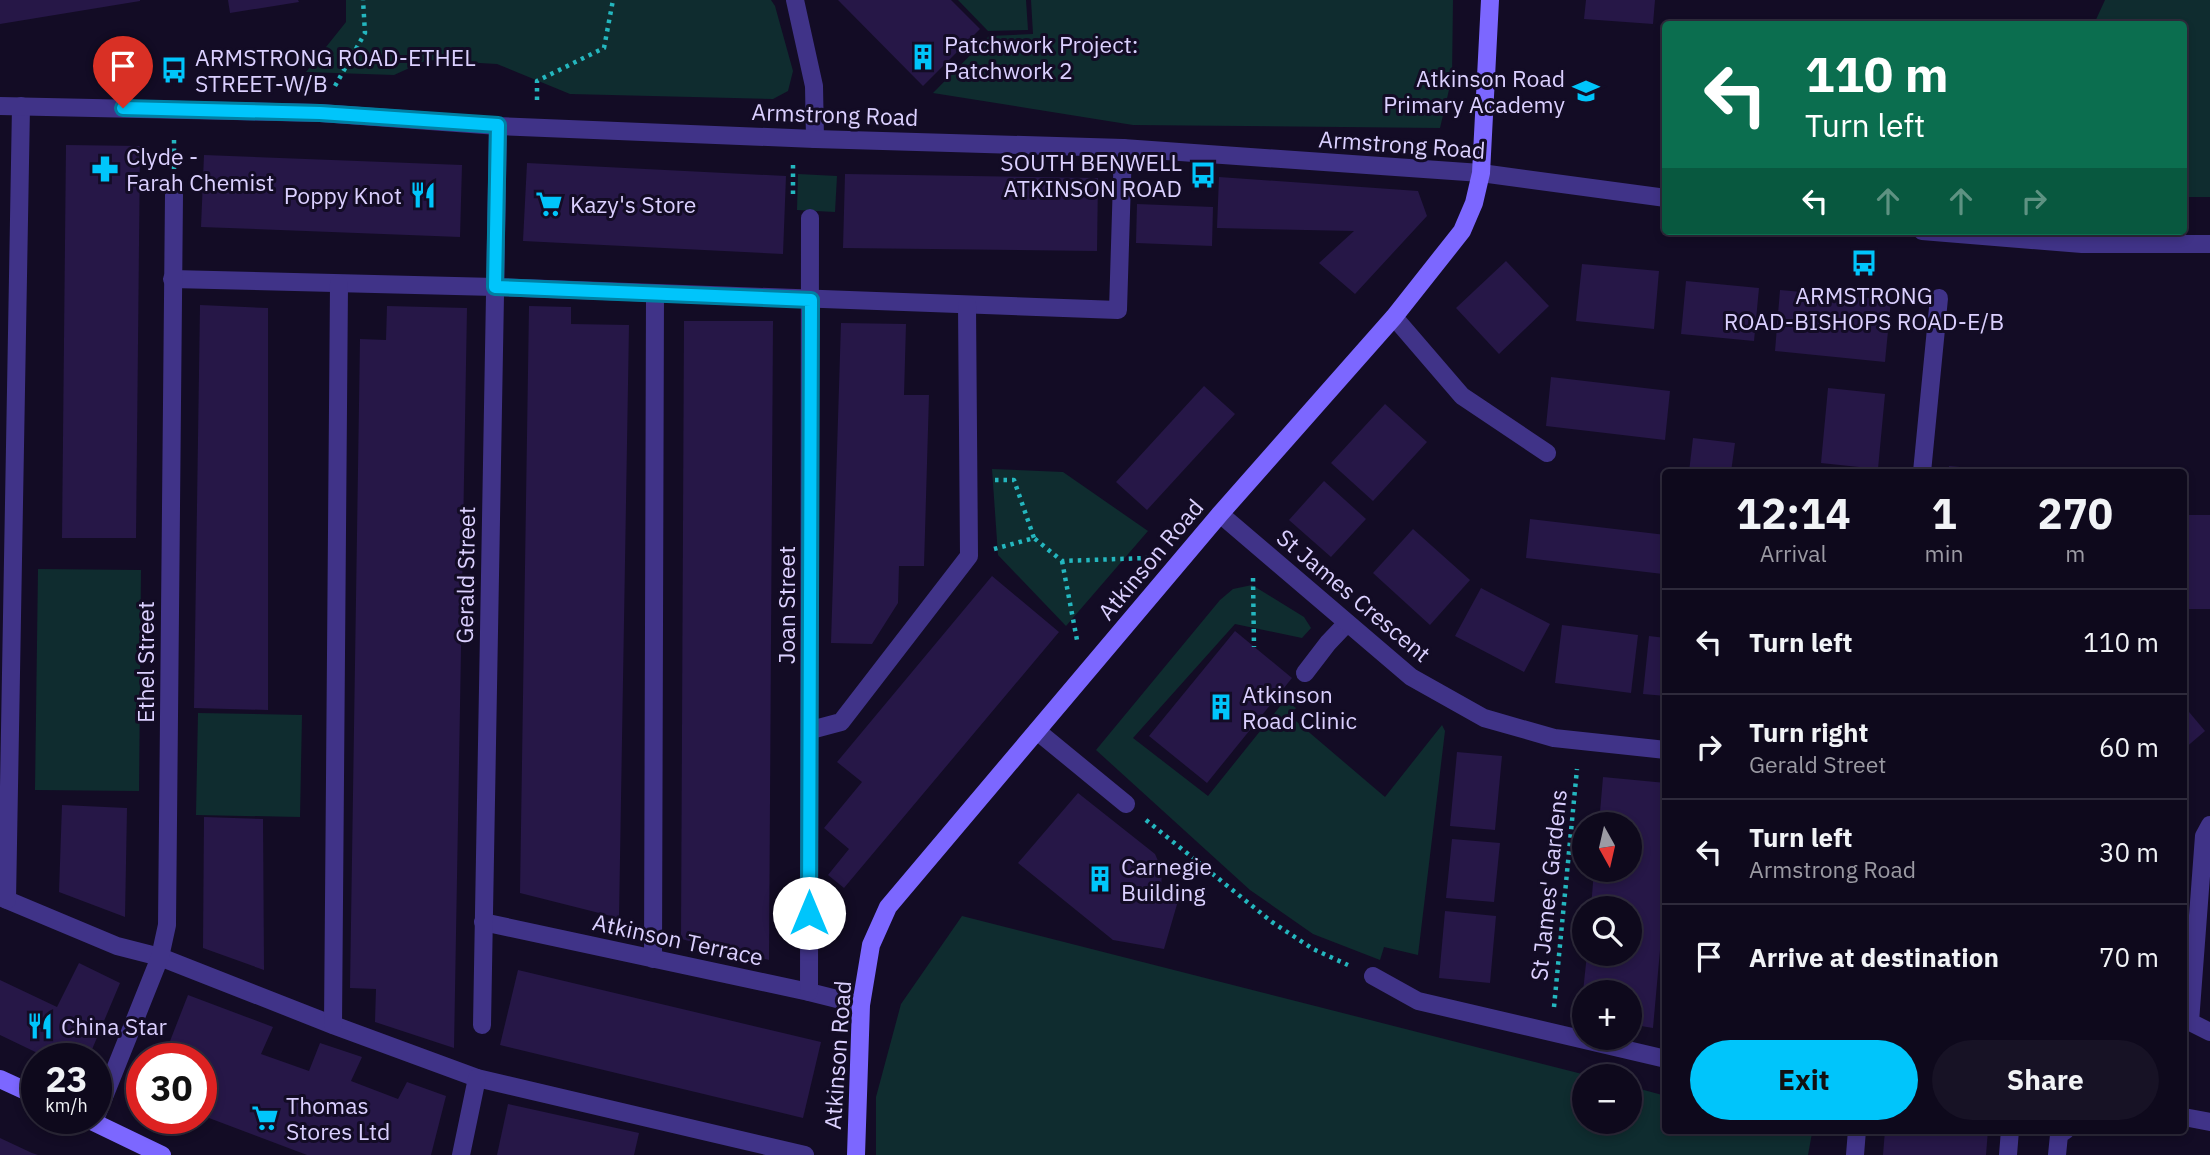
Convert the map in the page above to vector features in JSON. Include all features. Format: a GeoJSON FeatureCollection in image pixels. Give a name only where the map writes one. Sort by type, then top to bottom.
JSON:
{"type":"FeatureCollection","features":[{"type":"Feature","properties":{"kind":"main road","name":"Atkinson Road"},"geometry":{"type":"LineString","coordinates":[[856,1155],[861,1005],[871,945],[888,907],[1220,514],[1394,317],[1462,231],[1475,203],[1481,173],[1490,0]]}},
{"type":"Feature","properties":{"kind":"main road"},"geometry":{"type":"LineString","coordinates":[[0,1079],[21,1089]]}},
{"type":"Feature","properties":{"kind":"main road"},"geometry":{"type":"LineString","coordinates":[[112,1129],[162,1155]]}},
{"type":"Feature","properties":{"kind":"street"},"geometry":{"type":"LineString","coordinates":[[795,0],[814,86],[815,139]]}},
{"type":"Feature","properties":{"kind":"street","name":"Armstrong Road"},"geometry":{"type":"LineString","coordinates":[[0,106],[320,113],[498,125],[792,138],[1123,148],[1481,173],[1662,197]]}},
{"type":"Feature","properties":{"kind":"street"},"geometry":{"type":"LineString","coordinates":[[21,106],[4,898],[117,946],[160,957],[477,1078],[806,1155]]}},
{"type":"Feature","properties":{"kind":"street","name":"Gerald Street"},"geometry":{"type":"LineString","coordinates":[[482,1025],[498,125]]}},
{"type":"Feature","properties":{"kind":"street"},"geometry":{"type":"LineString","coordinates":[[172,279],[495,287],[1118,310],[1123,148]]}},
{"type":"Feature","properties":{"kind":"street","name":"Ethel Street"},"geometry":{"type":"LineString","coordinates":[[112,1073],[160,957],[167,925],[174,195]]}},
{"type":"Feature","properties":{"kind":"street","name":"Joan Street"},"geometry":{"type":"LineString","coordinates":[[809,992],[810,218]]}},
{"type":"Feature","properties":{"kind":"street"},"geometry":{"type":"LineString","coordinates":[[1971,235],[2082,244],[2210,244]]}},
{"type":"Feature","properties":{"kind":"street"},"geometry":{"type":"LineString","coordinates":[[333,1025],[338,284]]}},
{"type":"Feature","properties":{"kind":"street"},"geometry":{"type":"LineString","coordinates":[[653,959],[656,294]]}},
{"type":"Feature","properties":{"kind":"street"},"geometry":{"type":"LineString","coordinates":[[1922,469],[1939,298]]}},
{"type":"Feature","properties":{"kind":"street"},"geometry":{"type":"LineString","coordinates":[[811,730],[841,722],[969,556],[967,305]]}},
{"type":"Feature","properties":{"kind":"street"},"geometry":{"type":"LineString","coordinates":[[1394,317],[1462,396],[1547,453]]}},
{"type":"Feature","properties":{"kind":"street","name":"St James Crescent"},"geometry":{"type":"LineString","coordinates":[[1220,514],[1411,677],[1484,718],[1553,738],[1662,750]]}},
{"type":"Feature","properties":{"kind":"street"},"geometry":{"type":"LineString","coordinates":[[1305,673],[1347,623]]}},
{"type":"Feature","properties":{"kind":"street"},"geometry":{"type":"LineString","coordinates":[[1037,731],[1126,804]]}},
{"type":"Feature","properties":{"kind":"street"},"geometry":{"type":"LineString","coordinates":[[2210,825],[2204,836],[2190,1022],[2210,1032]]}},
{"type":"Feature","properties":{"kind":"street","name":"Atkinson Terrace"},"geometry":{"type":"LineString","coordinates":[[483,922],[861,1005]]}},
{"type":"Feature","properties":{"kind":"street"},"geometry":{"type":"LineString","coordinates":[[1373,976],[1418,1001],[1662,1058]]}},
{"type":"Feature","properties":{"kind":"street"},"geometry":{"type":"LineString","coordinates":[[461,1155],[477,1078]]}},
{"type":"Feature","properties":{"kind":"street"},"geometry":{"type":"LineString","coordinates":[[2187,1118],[2210,1122]]}},
{"type":"Feature","properties":{"kind":"street"},"geometry":{"type":"LineString","coordinates":[[1855,1155],[1857,1134]]}},
{"type":"Feature","properties":{"kind":"street"},"geometry":{"type":"LineString","coordinates":[[2008,1155],[2010,1134]]}},
{"type":"Feature","properties":{"kind":"street"},"geometry":{"type":"LineString","coordinates":[[2057,1155],[2060,1134]]}},
{"type":"Feature","properties":{"kind":"path"},"geometry":{"type":"LineString","coordinates":[[320,113],[365,33],[363,0]]}},
{"type":"Feature","properties":{"kind":"path"},"geometry":{"type":"LineString","coordinates":[[536,126],[537,80],[604,48],[613,0]]}},
{"type":"Feature","properties":{"kind":"path"},"geometry":{"type":"LineString","coordinates":[[174,195],[175,109]]}},
{"type":"Feature","properties":{"kind":"path"},"geometry":{"type":"LineString","coordinates":[[792,138],[793,214],[810,218]]}},
{"type":"Feature","properties":{"kind":"path"},"geometry":{"type":"LineString","coordinates":[[968,479],[1014,480],[1034,538],[1062,561],[1084,676]]}},
{"type":"Feature","properties":{"kind":"path"},"geometry":{"type":"LineString","coordinates":[[969,556],[1034,538]]}},
{"type":"Feature","properties":{"kind":"path"},"geometry":{"type":"LineString","coordinates":[[1253,543],[1254,647]]}},
{"type":"Feature","properties":{"kind":"path"},"geometry":{"type":"LineString","coordinates":[[1062,561],[1184,557]]}},
{"type":"Feature","properties":{"kind":"path","name":"St James' Gardens"},"geometry":{"type":"LineString","coordinates":[[1551,1032],[1580,741]]}},
{"type":"Feature","properties":{"kind":"path"},"geometry":{"type":"LineString","coordinates":[[1126,804],[1272,922],[1313,948],[1373,976]]}},
{"type":"Feature","properties":{"kind":"green space"},"geometry":{"type":"Polygon","coordinates":[[[346,0],[771,0],[793,71],[788,91],[773,99],[570,94],[497,64],[427,60],[394,75],[306,72],[346,22],[346,0]]]}},
{"type":"Feature","properties":{"kind":"green space"},"geometry":{"type":"Polygon","coordinates":[[[958,0],[1026,0],[1028,30],[988,31],[958,0]]]}},
{"type":"Feature","properties":{"kind":"green space"},"geometry":{"type":"Polygon","coordinates":[[[1031,0],[1453,0],[1452,77],[1440,128],[1133,125],[933,93],[989,36],[1033,34],[1031,0]]]}},
{"type":"Feature","properties":{"kind":"green space"},"geometry":{"type":"Polygon","coordinates":[[[2105,0],[2210,0],[2210,197],[2187,197],[2187,21],[2095,21],[2105,0]]]}},
{"type":"Feature","properties":{"kind":"green space"},"geometry":{"type":"Polygon","coordinates":[[[798,174],[837,176],[835,212],[797,210],[798,174]]]}},
{"type":"Feature","properties":{"kind":"green space"},"geometry":{"type":"Polygon","coordinates":[[[992,469],[1063,472],[1148,531],[1066,626],[998,555],[992,469]]]}},
{"type":"Feature","properties":{"kind":"green space"},"geometry":{"type":"Polygon","coordinates":[[[38,569],[141,570],[139,791],[35,790],[38,569]]]}},
{"type":"Feature","properties":{"kind":"green space"},"geometry":{"type":"Polygon","coordinates":[[[1252,585],[1304,617],[1311,628],[1302,638],[1235,624],[1133,738],[1208,796],[1285,700],[1296,708],[1290,716],[1385,797],[1442,725],[1445,731],[1418,955],[1384,947],[1380,960],[1313,934],[1250,890],[1096,750],[1220,600],[1233,589],[1252,585]]]}},
{"type":"Feature","properties":{"kind":"green space"},"geometry":{"type":"Polygon","coordinates":[[[198,713],[302,715],[300,817],[196,815],[198,713]]]}},
{"type":"Feature","properties":{"kind":"green space"},"geometry":{"type":"Polygon","coordinates":[[[962,916],[1572,1071],[1572,1134],[1642,1134],[1642,1090],[1662,1095],[1662,1134],[1812,1134],[1808,1155],[876,1155],[876,1097],[901,1004],[962,916]]]}},
{"type":"Feature","properties":{"kind":"building"},"geometry":{"type":"Polygon","coordinates":[[[0,0],[140,0],[140,1],[0,24],[0,0]]]}},
{"type":"Feature","properties":{"kind":"building"},"geometry":{"type":"Polygon","coordinates":[[[228,0],[298,0],[299,2],[230,13],[228,0]]]}},
{"type":"Feature","properties":{"kind":"building","name":"Patchwork Project: Patchwork 2"},"geometry":{"type":"Polygon","coordinates":[[[838,0],[951,0],[980,29],[923,86],[838,0]]]}},
{"type":"Feature","properties":{"kind":"building"},"geometry":{"type":"Polygon","coordinates":[[[1586,0],[1655,0],[1653,24],[1584,19],[1586,0]]]}},
{"type":"Feature","properties":{"kind":"building"},"geometry":{"type":"Polygon","coordinates":[[[66,145],[140,146],[136,538],[62,538],[66,145]]]}},
{"type":"Feature","properties":{"kind":"building"},"geometry":{"type":"Polygon","coordinates":[[[204,155],[462,165],[460,237],[201,227],[204,155]]]}},
{"type":"Feature","properties":{"kind":"building"},"geometry":{"type":"Polygon","coordinates":[[[527,163],[786,176],[783,254],[523,241],[527,163]]]}},
{"type":"Feature","properties":{"kind":"building"},"geometry":{"type":"Polygon","coordinates":[[[845,174],[1098,178],[1097,251],[843,248],[845,174]]]}},
{"type":"Feature","properties":{"kind":"building"},"geometry":{"type":"Polygon","coordinates":[[[1219,177],[1418,191],[1427,216],[1355,294],[1319,263],[1354,231],[1217,228],[1219,177]]]}},
{"type":"Feature","properties":{"kind":"building"},"geometry":{"type":"Polygon","coordinates":[[[1137,204],[1213,207],[1212,246],[1136,243],[1137,204]]]}},
{"type":"Feature","properties":{"kind":"building"},"geometry":{"type":"Polygon","coordinates":[[[1506,261],[1549,306],[1499,354],[1456,308],[1506,261]]]}},
{"type":"Feature","properties":{"kind":"building"},"geometry":{"type":"Polygon","coordinates":[[[1582,264],[1659,271],[1654,329],[1576,321],[1582,264]]]}},
{"type":"Feature","properties":{"kind":"building"},"geometry":{"type":"Polygon","coordinates":[[[1686,281],[1759,288],[1754,341],[1681,334],[1686,281]]]}},
{"type":"Feature","properties":{"kind":"building"},"geometry":{"type":"Polygon","coordinates":[[[1780,290],[1891,300],[1885,362],[1775,351],[1780,290]]]}},
{"type":"Feature","properties":{"kind":"building"},"geometry":{"type":"Polygon","coordinates":[[[200,305],[268,308],[268,710],[194,708],[200,305]]]}},
{"type":"Feature","properties":{"kind":"building"},"geometry":{"type":"Polygon","coordinates":[[[387,306],[467,308],[454,1048],[375,1022],[376,989],[350,988],[360,339],[386,340],[387,306]]]}},
{"type":"Feature","properties":{"kind":"building"},"geometry":{"type":"Polygon","coordinates":[[[529,306],[571,307],[571,324],[629,325],[619,918],[520,893],[529,306]]]}},
{"type":"Feature","properties":{"kind":"building"},"geometry":{"type":"Polygon","coordinates":[[[684,321],[773,321],[769,960],[681,939],[684,321]]]}},
{"type":"Feature","properties":{"kind":"building"},"geometry":{"type":"Polygon","coordinates":[[[841,323],[906,324],[904,395],[929,395],[924,566],[899,566],[898,603],[872,644],[831,643],[841,323]]]}},
{"type":"Feature","properties":{"kind":"building"},"geometry":{"type":"Polygon","coordinates":[[[1551,377],[1670,391],[1665,440],[1546,426],[1551,377]]]}},
{"type":"Feature","properties":{"kind":"building"},"geometry":{"type":"Polygon","coordinates":[[[1204,386],[1235,414],[1147,510],[1116,482],[1204,386]]]}},
{"type":"Feature","properties":{"kind":"building"},"geometry":{"type":"Polygon","coordinates":[[[1828,388],[1885,394],[1878,469],[1821,463],[1828,388]]]}},
{"type":"Feature","properties":{"kind":"building"},"geometry":{"type":"Polygon","coordinates":[[[1385,404],[1427,442],[1373,501],[1331,463],[1385,404]]]}},
{"type":"Feature","properties":{"kind":"building"},"geometry":{"type":"Polygon","coordinates":[[[1693,438],[1735,443],[1731,469],[1689,469],[1693,438]]]}},
{"type":"Feature","properties":{"kind":"building"},"geometry":{"type":"Polygon","coordinates":[[[1949,466],[1982,469],[1949,469],[1949,466]]]}},
{"type":"Feature","properties":{"kind":"building"},"geometry":{"type":"Polygon","coordinates":[[[1324,481],[1366,519],[1331,557],[1289,520],[1324,481]]]}},
{"type":"Feature","properties":{"kind":"building"},"geometry":{"type":"Polygon","coordinates":[[[2187,515],[2210,515],[2210,609],[2187,609],[2187,515]]]}},
{"type":"Feature","properties":{"kind":"building"},"geometry":{"type":"Polygon","coordinates":[[[1530,519],[1662,535],[1662,574],[1526,558],[1530,519]]]}},
{"type":"Feature","properties":{"kind":"building"},"geometry":{"type":"Polygon","coordinates":[[[1413,529],[1470,580],[1430,625],[1373,573],[1413,529]]]}},
{"type":"Feature","properties":{"kind":"building"},"geometry":{"type":"Polygon","coordinates":[[[992,576],[1059,632],[844,888],[828,875],[849,849],[824,828],[862,782],[837,762],[992,576]]]}},
{"type":"Feature","properties":{"kind":"building"},"geometry":{"type":"Polygon","coordinates":[[[1481,588],[1550,624],[1524,672],[1455,636],[1481,588]]]}},
{"type":"Feature","properties":{"kind":"building"},"geometry":{"type":"Polygon","coordinates":[[[1562,625],[1638,635],[1631,693],[1555,683],[1562,625]]]}},
{"type":"Feature","properties":{"kind":"building","name":"Atkinson Road Clinic"},"geometry":{"type":"Polygon","coordinates":[[[1235,631],[1292,678],[1207,783],[1149,736],[1235,631]]]}},
{"type":"Feature","properties":{"kind":"building"},"geometry":{"type":"Polygon","coordinates":[[[1649,636],[1662,638],[1662,696],[1643,694],[1649,636]]]}},
{"type":"Feature","properties":{"kind":"building"},"geometry":{"type":"Polygon","coordinates":[[[2187,710],[2205,731],[2187,746],[2187,710]]]}},
{"type":"Feature","properties":{"kind":"building"},"geometry":{"type":"Polygon","coordinates":[[[1457,752],[1502,756],[1495,830],[1450,826],[1457,752]]]}},
{"type":"Feature","properties":{"kind":"building"},"geometry":{"type":"Polygon","coordinates":[[[1603,777],[1662,783],[1662,928],[1653,1028],[1642,1026],[1642,980],[1584,980],[1586,966],[1642,966],[1642,896],[1592,896],[1593,882],[1642,882],[1642,812],[1600,812],[1603,777]]]}},
{"type":"Feature","properties":{"kind":"building","name":"Carnegie Building"},"geometry":{"type":"Polygon","coordinates":[[[1078,793],[1155,854],[1162,870],[1161,889],[1180,894],[1164,949],[1113,940],[1018,863],[1078,793]]]}},
{"type":"Feature","properties":{"kind":"building"},"geometry":{"type":"Polygon","coordinates":[[[62,805],[127,808],[125,917],[59,892],[62,805]]]}},
{"type":"Feature","properties":{"kind":"building"},"geometry":{"type":"Polygon","coordinates":[[[204,817],[263,819],[264,970],[203,948],[204,817]]]}},
{"type":"Feature","properties":{"kind":"building"},"geometry":{"type":"Polygon","coordinates":[[[1452,839],[1500,843],[1494,902],[1446,898],[1452,839]]]}},
{"type":"Feature","properties":{"kind":"building"},"geometry":{"type":"Polygon","coordinates":[[[1445,911],[1496,916],[1490,983],[1439,978],[1445,911]]]}},
{"type":"Feature","properties":{"kind":"building"},"geometry":{"type":"Polygon","coordinates":[[[79,963],[120,983],[95,1043],[21,1045],[0,1035],[0,980],[57,1007],[79,963]]]}},
{"type":"Feature","properties":{"kind":"building"},"geometry":{"type":"Polygon","coordinates":[[[518,970],[821,1042],[803,1118],[500,1045],[518,970]]]}},
{"type":"Feature","properties":{"kind":"building"},"geometry":{"type":"Polygon","coordinates":[[[188,995],[273,1027],[261,1054],[309,1071],[320,1043],[362,1057],[351,1081],[398,1099],[407,1082],[446,1096],[431,1155],[307,1155],[217,1121],[217,1043],[169,1043],[188,995]]]}},
{"type":"Feature","properties":{"kind":"building"},"geometry":{"type":"Polygon","coordinates":[[[508,1104],[639,1133],[634,1155],[497,1155],[508,1104]]]}},
{"type":"Feature","properties":{"kind":"building"},"geometry":{"type":"Polygon","coordinates":[[[1885,1134],[1988,1134],[1986,1155],[1883,1155],[1885,1134]]]}},
{"type":"Feature","properties":{"kind":"building"},"geometry":{"type":"Polygon","coordinates":[[[0,1138],[32,1153],[38,1155],[0,1155],[0,1138]]]}},
{"type":"Feature","properties":{"kind":"place","name":"Patchwork Project: Patchwork 2"},"geometry":{"type":"Point","coordinates":[923,57]}},
{"type":"Feature","properties":{"kind":"place","name":"ARMSTRONG ROAD-ETHEL STREET-W/B"},"geometry":{"type":"Point","coordinates":[174,70]}},
{"type":"Feature","properties":{"kind":"place","name":"Atkinson Road Primary Academy"},"geometry":{"type":"Point","coordinates":[1586,91]}},
{"type":"Feature","properties":{"kind":"place","name":"Clyde - Farah Chemist"},"geometry":{"type":"Point","coordinates":[105,169]}},
{"type":"Feature","properties":{"kind":"place","name":"SOUTH BENWELL ATKINSON ROAD"},"geometry":{"type":"Point","coordinates":[1203,175]}},
{"type":"Feature","properties":{"kind":"place","name":"Poppy Knot"},"geometry":{"type":"Point","coordinates":[423,195]}},
{"type":"Feature","properties":{"kind":"place","name":"Kazy's Store"},"geometry":{"type":"Point","coordinates":[549,204]}},
{"type":"Feature","properties":{"kind":"place","name":"ARMSTRONG ROAD-BISHOPS ROAD-E/B"},"geometry":{"type":"Point","coordinates":[1864,263]}},
{"type":"Feature","properties":{"kind":"place","name":"Atkinson Road Clinic"},"geometry":{"type":"Point","coordinates":[1221,707]}},
{"type":"Feature","properties":{"kind":"place","name":"Carnegie Building"},"geometry":{"type":"Point","coordinates":[1100,879]}},
{"type":"Feature","properties":{"kind":"place","name":"China Star"},"geometry":{"type":"Point","coordinates":[40,1026]}},
{"type":"Feature","properties":{"kind":"place","name":"Thomas Stores Ltd"},"geometry":{"type":"Point","coordinates":[265,1118]}},
{"type":"Feature","properties":{"kind":"route"},"geometry":{"type":"LineString","coordinates":[[123,108],[320,113],[498,125],[495,287],[811,300],[809,913]]}}]}
